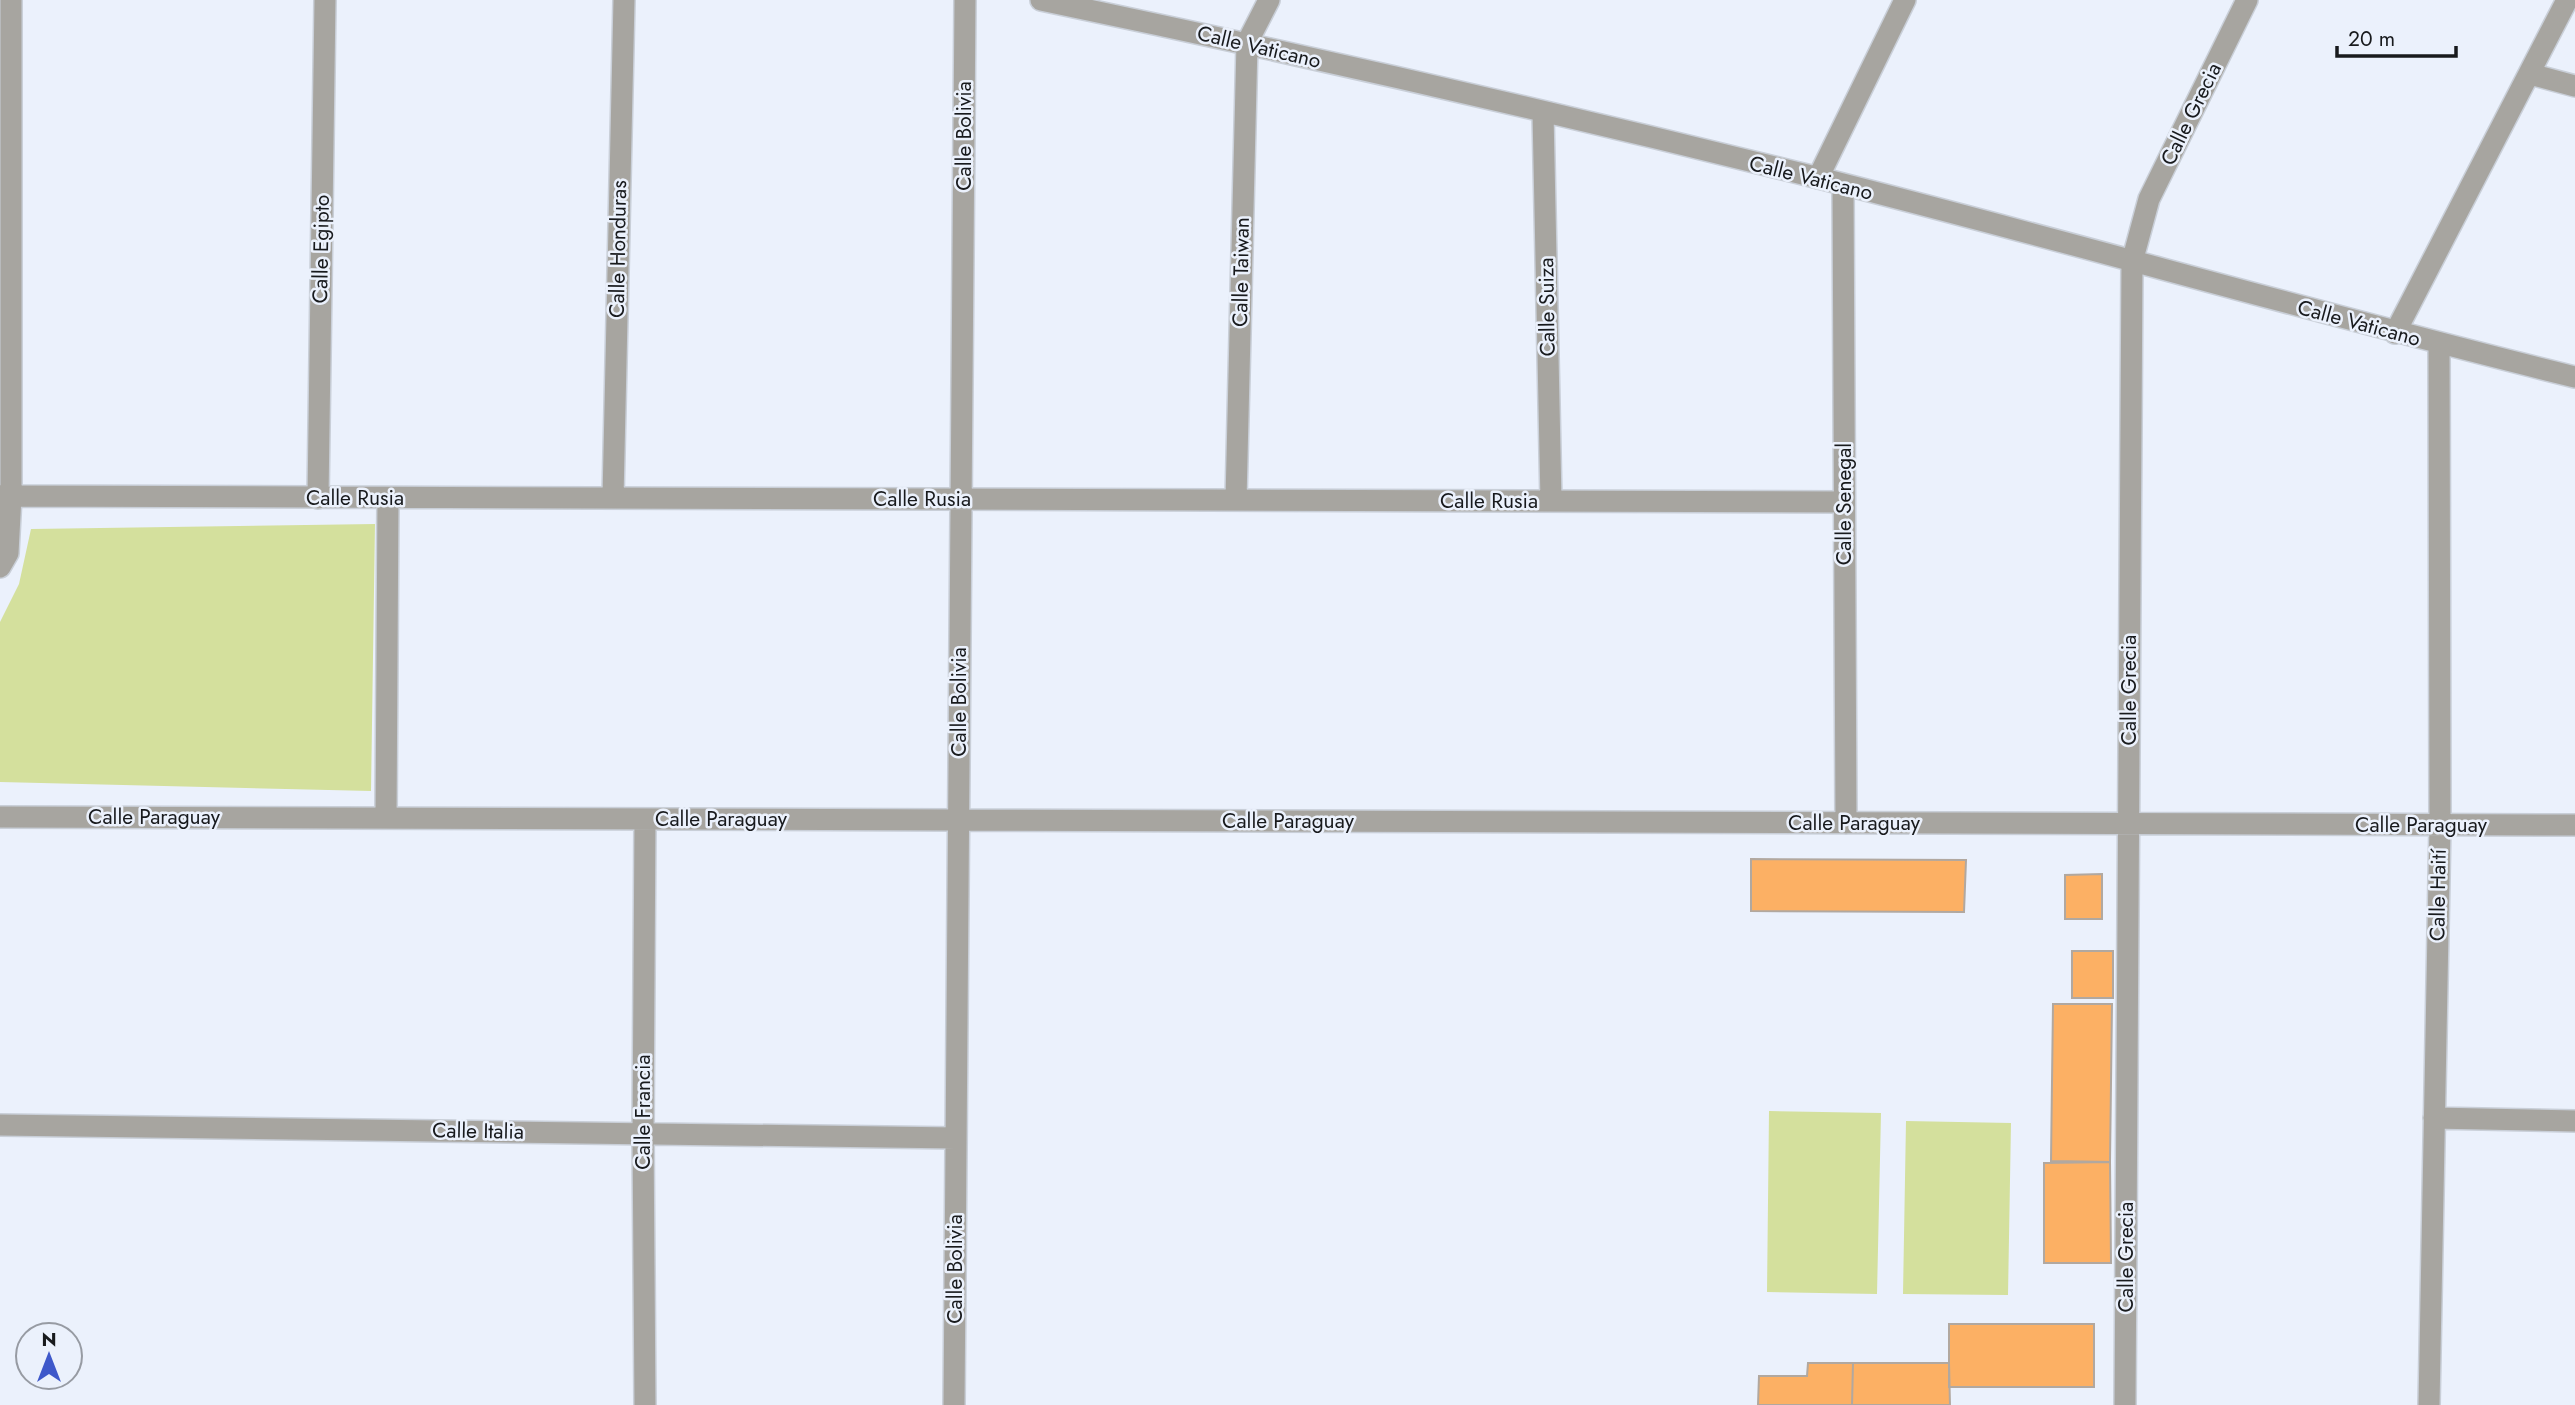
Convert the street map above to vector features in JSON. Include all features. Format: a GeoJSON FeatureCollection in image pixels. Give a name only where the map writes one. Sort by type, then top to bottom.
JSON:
{"type":"FeatureCollection","features":[{"type":"Feature","properties":{"kind":"street"},"geometry":{"type":"LineString","coordinates":[[0,567],[8,552],[6,193],[10,0]]}},
{"type":"Feature","properties":{"kind":"street","name":"Calle Egipto"},"geometry":{"type":"LineString","coordinates":[[318,498],[325,0]]}},
{"type":"Feature","properties":{"kind":"street","name":"Calle Honduras"},"geometry":{"type":"LineString","coordinates":[[612,498],[624,0]]}},
{"type":"Feature","properties":{"kind":"street","name":"Calle Bolivia"},"geometry":{"type":"LineString","coordinates":[[954,1405],[965,0]]}},
{"type":"Feature","properties":{"kind":"street","name":"Calle Vaticano"},"geometry":{"type":"LineString","coordinates":[[1041,0],[1247,43],[1818,178],[2439,344],[2575,377]]}},
{"type":"Feature","properties":{"kind":"street"},"geometry":{"type":"LineString","coordinates":[[1247,43],[1269,0]]}},
{"type":"Feature","properties":{"kind":"street"},"geometry":{"type":"LineString","coordinates":[[1818,178],[1905,0]]}},
{"type":"Feature","properties":{"kind":"street","name":"Calle Grecia"},"geometry":{"type":"LineString","coordinates":[[2125,1405],[2132,262],[2149,199],[2247,0]]}},
{"type":"Feature","properties":{"kind":"street"},"geometry":{"type":"LineString","coordinates":[[2395,332],[2567,0]]}},
{"type":"Feature","properties":{"kind":"street","name":"Calle Taiwan"},"geometry":{"type":"LineString","coordinates":[[1236,500],[1247,43]]}},
{"type":"Feature","properties":{"kind":"street"},"geometry":{"type":"LineString","coordinates":[[2530,74],[2575,86]]}},
{"type":"Feature","properties":{"kind":"street","name":"Calle Suiza"},"geometry":{"type":"LineString","coordinates":[[1543,113],[1551,501]]}},
{"type":"Feature","properties":{"kind":"street","name":"Calle Senegal"},"geometry":{"type":"LineString","coordinates":[[1843,186],[1846,823]]}},
{"type":"Feature","properties":{"kind":"street","name":"Calle Haití"},"geometry":{"type":"LineString","coordinates":[[2429,1405],[2440,825],[2439,344]]}},
{"type":"Feature","properties":{"kind":"street","name":"Calle Rusia"},"geometry":{"type":"LineString","coordinates":[[6,496],[1844,502]]}},
{"type":"Feature","properties":{"kind":"street"},"geometry":{"type":"LineString","coordinates":[[386,817],[388,498]]}},
{"type":"Feature","properties":{"kind":"street","name":"Calle Paraguay"},"geometry":{"type":"LineString","coordinates":[[0,817],[2575,825]]}},
{"type":"Feature","properties":{"kind":"street","name":"Calle Francia"},"geometry":{"type":"LineString","coordinates":[[645,819],[645,1405]]}},
{"type":"Feature","properties":{"kind":"street"},"geometry":{"type":"LineString","coordinates":[[2434,1118],[2575,1121]]}},
{"type":"Feature","properties":{"kind":"street","name":"Calle Italia"},"geometry":{"type":"LineString","coordinates":[[0,1125],[956,1138]]}},
{"type":"Feature","properties":{"kind":"green space"},"geometry":{"type":"Polygon","coordinates":[[[375,524],[371,791],[0,782],[0,622],[19,584],[31,529],[375,524]]]}},
{"type":"Feature","properties":{"kind":"green space"},"geometry":{"type":"Polygon","coordinates":[[[1769,1111],[1881,1113],[1877,1294],[1767,1292],[1769,1111]]]}},
{"type":"Feature","properties":{"kind":"green space"},"geometry":{"type":"Polygon","coordinates":[[[1906,1121],[2011,1123],[2008,1295],[1903,1294],[1906,1121]]]}},
{"type":"Feature","properties":{"kind":"building"},"geometry":{"type":"Polygon","coordinates":[[[1751,859],[1966,860],[1964,912],[1751,911],[1751,859]]]}},
{"type":"Feature","properties":{"kind":"building"},"geometry":{"type":"Polygon","coordinates":[[[2102,874],[2102,919],[2065,919],[2065,875],[2102,874]]]}},
{"type":"Feature","properties":{"kind":"building"},"geometry":{"type":"Polygon","coordinates":[[[2072,951],[2113,951],[2113,998],[2072,998],[2072,951]]]}},
{"type":"Feature","properties":{"kind":"building"},"geometry":{"type":"Polygon","coordinates":[[[2053,1004],[2112,1004],[2110,1162],[2051,1161],[2053,1004]]]}},
{"type":"Feature","properties":{"kind":"building"},"geometry":{"type":"Polygon","coordinates":[[[2110,1162],[2111,1263],[2044,1263],[2044,1163],[2110,1162]]]}},
{"type":"Feature","properties":{"kind":"building"},"geometry":{"type":"Polygon","coordinates":[[[1949,1324],[2094,1324],[2094,1387],[1949,1387],[1949,1324]]]}},
{"type":"Feature","properties":{"kind":"building"},"geometry":{"type":"Polygon","coordinates":[[[1808,1363],[1853,1363],[1852,1405],[1758,1405],[1759,1376],[1807,1376],[1808,1363]]]}},
{"type":"Feature","properties":{"kind":"building"},"geometry":{"type":"Polygon","coordinates":[[[1853,1363],[1949,1363],[1950,1405],[1852,1405],[1853,1363]]]}}]}
